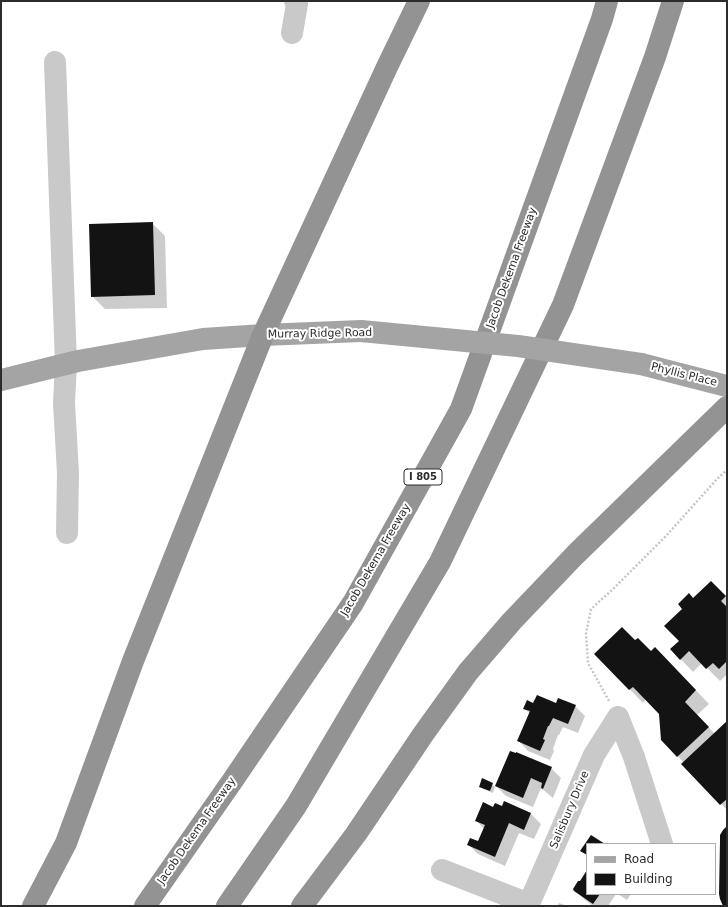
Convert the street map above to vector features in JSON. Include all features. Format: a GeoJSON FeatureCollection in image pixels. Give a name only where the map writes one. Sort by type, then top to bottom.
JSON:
{"type":"FeatureCollection","features":[{"type":"Feature","properties":{"kind":"highway"},"geometry":{"type":"LineString","coordinates":[[33,906],[66,843],[133,661],[263,335],[419,1]]}},
{"type":"Feature","properties":{"kind":"highway","name":"Jacob Dekema Freeway"},"geometry":{"type":"LineString","coordinates":[[145,906],[233,780],[353,603],[461,409],[602,19],[607,1]]}},
{"type":"Feature","properties":{"kind":"highway"},"geometry":{"type":"LineString","coordinates":[[227,906],[296,806],[440,562],[563,305],[655,57],[673,1]]}},
{"type":"Feature","properties":{"kind":"highway"},"geometry":{"type":"LineString","coordinates":[[302,906],[356,834],[424,733],[473,667],[512,621],[575,555],[727,407]]}},
{"type":"Feature","properties":{"kind":"main road","name":"Murray Ridge Road"},"geometry":{"type":"LineString","coordinates":[[1,380],[66,364],[203,339],[361,331],[518,346],[641,364]]}},
{"type":"Feature","properties":{"kind":"main road","name":"Phyllis Place"},"geometry":{"type":"LineString","coordinates":[[641,364],[727,386]]}},
{"type":"Feature","properties":{"kind":"street"},"geometry":{"type":"LineString","coordinates":[[292,33],[296,3]]}},
{"type":"Feature","properties":{"kind":"street"},"geometry":{"type":"LineString","coordinates":[[55,62],[66,364],[64,403],[68,473],[67,533]]}},
{"type":"Feature","properties":{"kind":"street"},"geometry":{"type":"LineString","coordinates":[[618,718],[634,757],[662,843]]}},
{"type":"Feature","properties":{"kind":"street","name":"Salisbury Drive"},"geometry":{"type":"LineString","coordinates":[[528,905],[594,755],[618,718]]}},
{"type":"Feature","properties":{"kind":"street"},"geometry":{"type":"LineString","coordinates":[[442,870],[528,905]]}},
{"type":"Feature","properties":{"kind":"path"},"geometry":{"type":"LineString","coordinates":[[618,718],[588,663],[586,634],[591,609],[666,536],[717,479],[727,470]]}},
{"type":"Feature","properties":{"kind":"building"},"geometry":{"type":"Polygon","coordinates":[[[153,222],[155,295],[91,297],[89,224],[153,222]]]}},
{"type":"Feature","properties":{"kind":"building"},"geometry":{"type":"Polygon","coordinates":[[[711,581],[726,596],[721,601],[727,607],[727,661],[719,669],[713,663],[706,669],[689,651],[680,660],[670,649],[679,641],[664,626],[682,609],[678,604],[689,593],[693,598],[711,581]]]}},
{"type":"Feature","properties":{"kind":"building"},"geometry":{"type":"Polygon","coordinates":[[[622,627],[635,640],[638,638],[651,651],[655,647],[696,690],[685,702],[709,727],[677,757],[661,740],[659,714],[633,687],[629,690],[594,654],[622,627]]]}},
{"type":"Feature","properties":{"kind":"building"},"geometry":{"type":"Polygon","coordinates":[[[537,695],[556,703],[558,698],[576,705],[568,724],[553,718],[548,726],[543,739],[545,740],[540,751],[517,741],[530,711],[523,709],[527,700],[533,703],[537,695]]]}},
{"type":"Feature","properties":{"kind":"building"},"geometry":{"type":"Polygon","coordinates":[[[727,721],[727,799],[720,805],[681,764],[727,721]]]}},
{"type":"Feature","properties":{"kind":"building"},"geometry":{"type":"Polygon","coordinates":[[[510,751],[516,752],[552,767],[543,789],[541,788],[542,783],[531,778],[523,798],[495,786],[510,751]]]}},
{"type":"Feature","properties":{"kind":"building"},"geometry":{"type":"Polygon","coordinates":[[[482,778],[493,783],[490,791],[479,787],[482,778]]]}},
{"type":"Feature","properties":{"kind":"building"},"geometry":{"type":"Polygon","coordinates":[[[504,801],[531,813],[524,830],[509,823],[495,857],[467,845],[470,838],[478,841],[485,825],[475,821],[483,802],[493,807],[495,803],[502,806],[504,801]]]}},
{"type":"Feature","properties":{"kind":"building"},"geometry":{"type":"Polygon","coordinates":[[[727,826],[727,906],[723,906],[719,894],[720,835],[727,826]]]}},
{"type":"Feature","properties":{"kind":"building"},"geometry":{"type":"Polygon","coordinates":[[[591,835],[603,843],[586,843],[586,854],[580,851],[591,835]]]}},
{"type":"Feature","properties":{"kind":"building"},"geometry":{"type":"Polygon","coordinates":[[[586,872],[586,895],[599,895],[593,904],[574,891],[573,889],[578,881],[580,881],[586,872]]]}}]}
